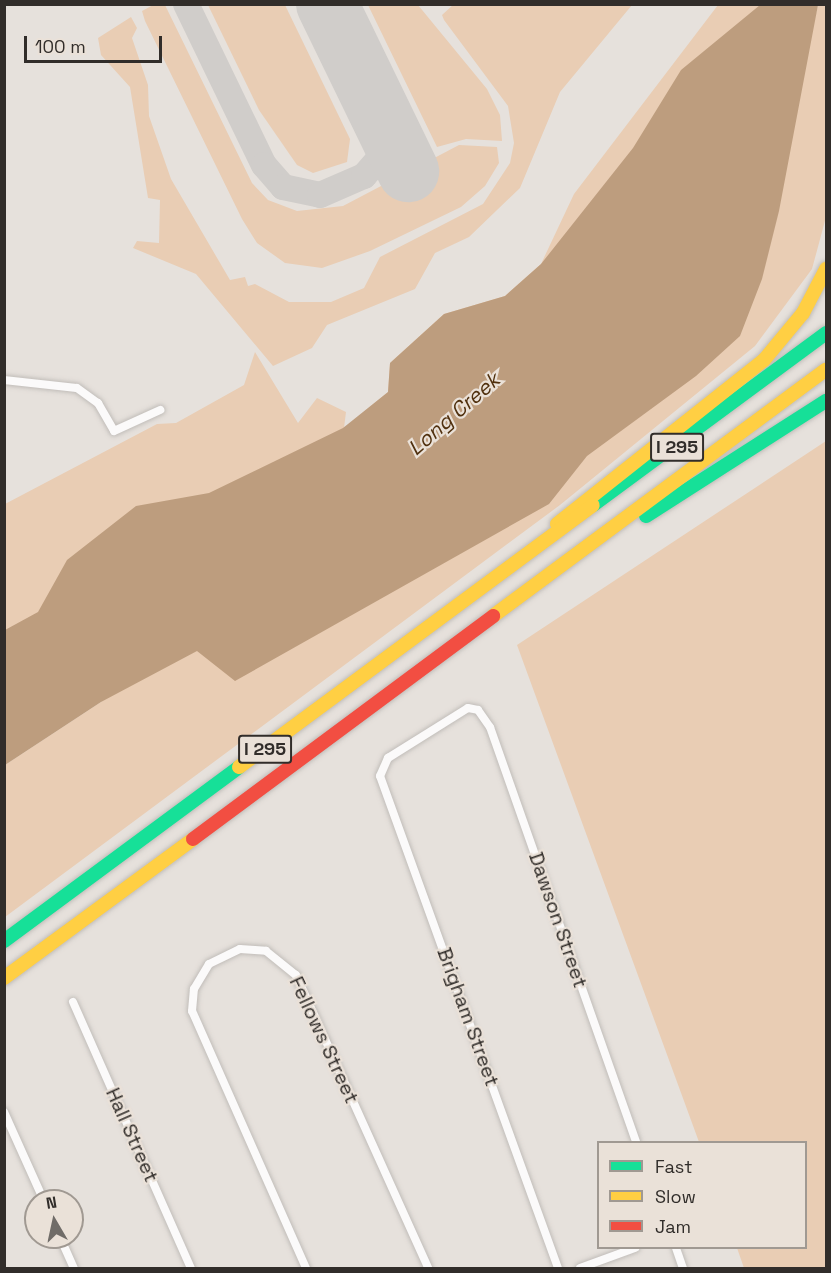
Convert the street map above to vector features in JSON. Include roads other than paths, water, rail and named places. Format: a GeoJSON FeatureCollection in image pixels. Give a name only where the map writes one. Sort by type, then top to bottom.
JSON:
{"type":"FeatureCollection","features":[{"type":"Feature","properties":{"kind":"highway"},"geometry":{"type":"LineString","coordinates":[[524,557],[571,512],[764,360],[803,313],[826,270]]}},
{"type":"Feature","properties":{"kind":"highway","name":"I 295"},"geometry":{"type":"LineString","coordinates":[[4,941],[826,333]]}},
{"type":"Feature","properties":{"kind":"highway","name":"I 295"},"geometry":{"type":"LineString","coordinates":[[4,978],[826,370]]}},
{"type":"Feature","properties":{"kind":"highway"},"geometry":{"type":"LineString","coordinates":[[494,617],[826,401]]}},
{"type":"Feature","properties":{"kind":"street"},"geometry":{"type":"LineString","coordinates":[[4,380],[77,388],[98,403],[114,431],[160,410]]}},
{"type":"Feature","properties":{"kind":"street","name":"Dawson Street"},"geometry":{"type":"LineString","coordinates":[[382,765],[468,708],[478,710],[490,727],[635,1141]]}},
{"type":"Feature","properties":{"kind":"street","name":"Brigham Street"},"geometry":{"type":"LineString","coordinates":[[382,765],[380,776],[558,1269]]}},
{"type":"Feature","properties":{"kind":"street","name":"Fellows Street"},"geometry":{"type":"LineString","coordinates":[[306,1269],[192,1011],[194,989],[204,972],[216,959],[240,949],[266,951],[296,975],[428,1269]]}},
{"type":"Feature","properties":{"kind":"street","name":"Hall Street"},"geometry":{"type":"LineString","coordinates":[[73,1002],[191,1269]]}},
{"type":"Feature","properties":{"kind":"street"},"geometry":{"type":"LineString","coordinates":[[4,1112],[39,1189]]}},
{"type":"Feature","properties":{"kind":"street"},"geometry":{"type":"LineString","coordinates":[[65,1249],[74,1269]]}},
{"type":"Feature","properties":{"kind":"street"},"geometry":{"type":"LineString","coordinates":[[580,1269],[633,1249]]}},
{"type":"Feature","properties":{"kind":"street"},"geometry":{"type":"LineString","coordinates":[[676,1249],[683,1269]]}},
{"type":"Feature","properties":{"kind":"water","name":"Long Creek"},"geometry":{"type":"Polygon","coordinates":[[[760,5],[818,5],[779,211],[762,279],[740,336],[696,376],[587,456],[549,504],[235,681],[197,651],[101,702],[5,765],[5,630],[38,612],[67,560],[136,506],[209,493],[343,428],[388,392],[390,363],[444,314],[505,296],[541,264],[633,148],[681,70],[760,5]]]}}]}
